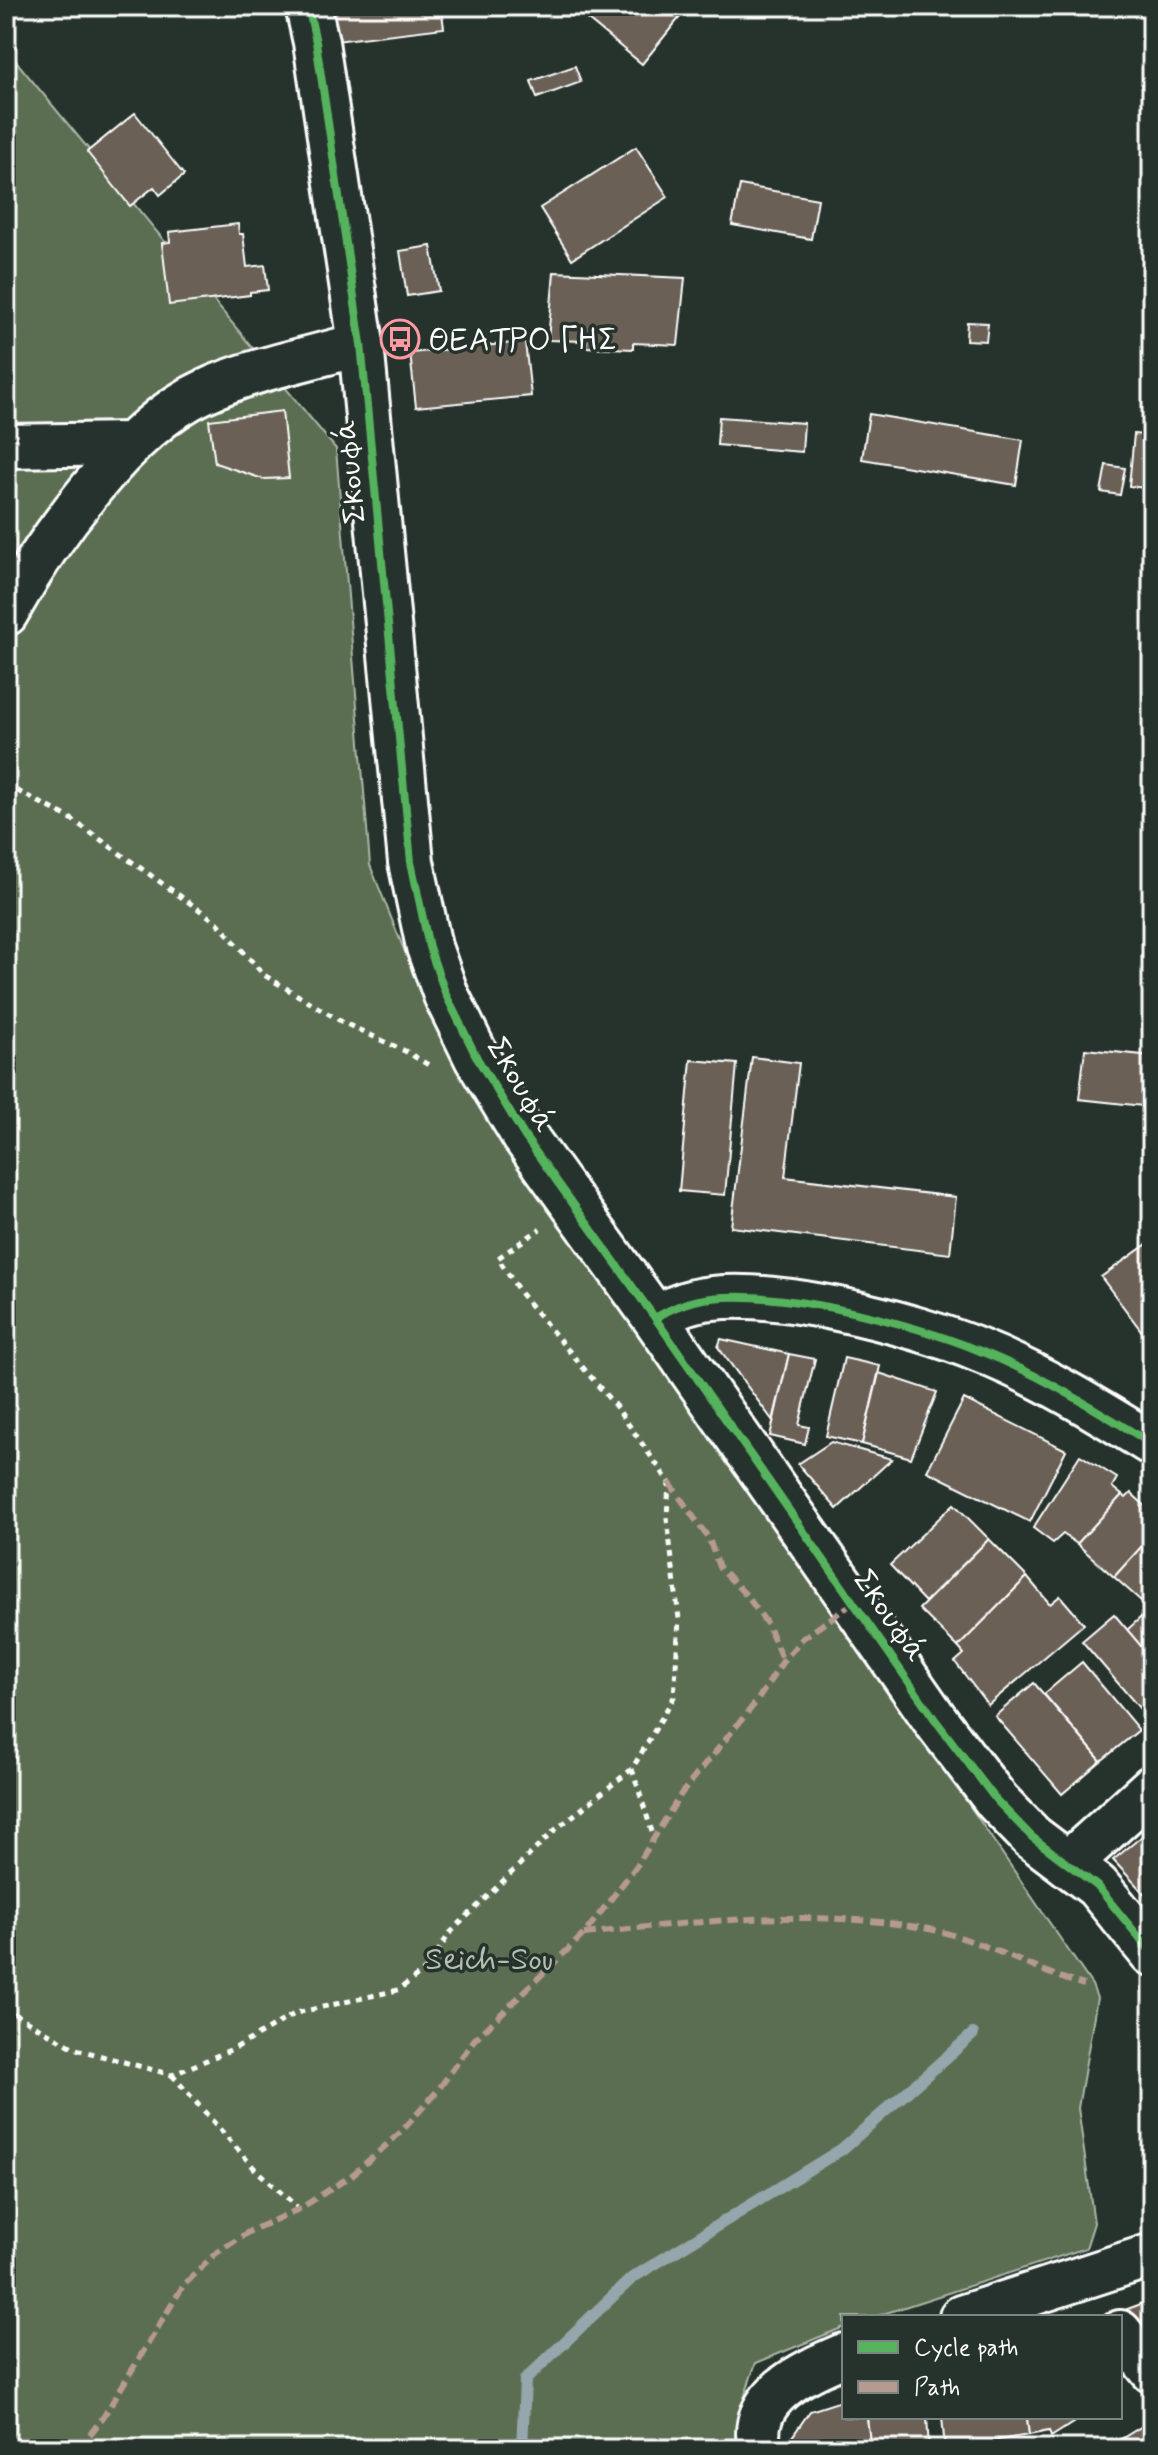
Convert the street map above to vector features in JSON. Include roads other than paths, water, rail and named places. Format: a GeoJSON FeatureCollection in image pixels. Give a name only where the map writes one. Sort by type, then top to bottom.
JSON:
{"type":"FeatureCollection","features":[{"type":"Feature","properties":{"kind":"street","name":"Σκουφά"},"geometry":{"type":"LineString","coordinates":[[314,18],[361,344],[411,862],[419,908],[437,973],[465,1036],[525,1137],[983,1784],[1022,1828],[1097,1886],[1152,1953]]}},
{"type":"Feature","properties":{"kind":"street"},"geometry":{"type":"LineString","coordinates":[[6,614],[51,542],[131,444],[200,393],[361,344]]}},
{"type":"Feature","properties":{"kind":"street"},"geometry":{"type":"LineString","coordinates":[[6,446],[131,444]]}},
{"type":"Feature","properties":{"kind":"street"},"geometry":{"type":"LineString","coordinates":[[655,1318],[695,1300],[735,1297],[820,1307],[911,1327],[981,1351],[1028,1373],[1152,1444]]}},
{"type":"Feature","properties":{"kind":"street"},"geometry":{"type":"LineString","coordinates":[[1068,1864],[1152,1788]]}},
{"type":"Feature","properties":{"kind":"street"},"geometry":{"type":"LineString","coordinates":[[967,2315],[1152,2255]]}},
{"type":"Feature","properties":{"kind":"street"},"geometry":{"type":"LineString","coordinates":[[1077,2280],[1106,2315]]}},
{"type":"Feature","properties":{"kind":"street"},"geometry":{"type":"LineString","coordinates":[[1122,2334],[1152,2371]]}},
{"type":"Feature","properties":{"kind":"street"},"geometry":{"type":"LineString","coordinates":[[759,2435],[774,2395],[795,2378],[842,2356]]}},
{"type":"Feature","properties":{"kind":"waterway"},"geometry":{"type":"LineString","coordinates":[[522,2449],[525,2380],[632,2278],[842,2149],[973,2034]]}},
{"type":"Feature","properties":{"kind":"place","name":"ΘΕΑΤΡΟ ΓΗΣ"},"geometry":{"type":"Point","coordinates":[400,339]}},
{"type":"Feature","properties":{"kind":"park label","name":"Seich-Sou"},"geometry":{"type":"Point","coordinates":[489,1958]}}]}
